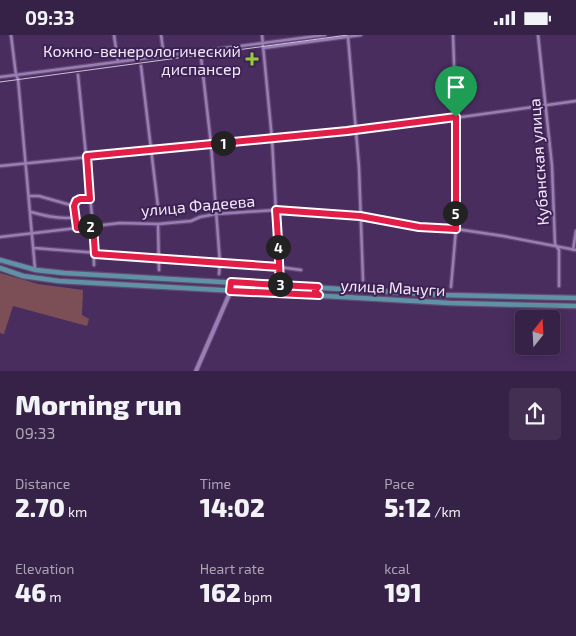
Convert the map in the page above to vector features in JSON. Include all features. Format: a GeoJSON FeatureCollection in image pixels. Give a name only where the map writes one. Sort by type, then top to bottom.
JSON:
{"type":"FeatureCollection","features":[{"type":"Feature","properties":{"kind":"main road","name":"улица Мачуги"},"geometry":{"type":"LineString","coordinates":[[0,260],[36,270],[73,274],[450,295],[573,298]]}},
{"type":"Feature","properties":{"kind":"main road","name":"улица Мачуги"},"geometry":{"type":"LineString","coordinates":[[0,268],[40,279],[450,303],[574,305]]}},
{"type":"Feature","properties":{"kind":"main road"},"geometry":{"type":"LineString","coordinates":[[318,287],[315,291],[319,295]]}},
{"type":"Feature","properties":{"kind":"main road"},"geometry":{"type":"LineString","coordinates":[[573,298],[574,305]]}},
{"type":"Feature","properties":{"kind":"street"},"geometry":{"type":"LineString","coordinates":[[11,35],[18,78],[36,270]]}},
{"type":"Feature","properties":{"kind":"street"},"geometry":{"type":"LineString","coordinates":[[114,35],[118,62]]}},
{"type":"Feature","properties":{"kind":"street"},"geometry":{"type":"LineString","coordinates":[[161,35],[164,56]]}},
{"type":"Feature","properties":{"kind":"street"},"geometry":{"type":"LineString","coordinates":[[262,35],[272,139],[280,285]]}},
{"type":"Feature","properties":{"kind":"street"},"geometry":{"type":"LineString","coordinates":[[0,77],[326,35]]}},
{"type":"Feature","properties":{"kind":"street"},"geometry":{"type":"LineString","coordinates":[[263,48],[361,35]]}},
{"type":"Feature","properties":{"kind":"street"},"geometry":{"type":"LineString","coordinates":[[452,287],[456,229],[456,117],[453,35]]}},
{"type":"Feature","properties":{"kind":"street","name":"Кубанская улица"},"geometry":{"type":"LineString","coordinates":[[538,35],[552,166],[554,241],[559,250],[559,286]]}},
{"type":"Feature","properties":{"kind":"street"},"geometry":{"type":"LineString","coordinates":[[348,37],[359,167],[363,280]]}},
{"type":"Feature","properties":{"kind":"street"},"geometry":{"type":"LineString","coordinates":[[202,57],[211,144],[220,263],[219,274]]}},
{"type":"Feature","properties":{"kind":"street"},"geometry":{"type":"LineString","coordinates":[[141,66],[158,207]]}},
{"type":"Feature","properties":{"kind":"street"},"geometry":{"type":"LineString","coordinates":[[78,75],[93,226],[94,265]]}},
{"type":"Feature","properties":{"kind":"street"},"geometry":{"type":"LineString","coordinates":[[0,166],[356,130],[576,101]]}},
{"type":"Feature","properties":{"kind":"street"},"geometry":{"type":"LineString","coordinates":[[29,196],[39,196],[74,206]]}},
{"type":"Feature","properties":{"kind":"street"},"geometry":{"type":"LineString","coordinates":[[77,228],[74,206],[76,201],[90,199]]}},
{"type":"Feature","properties":{"kind":"street","name":"улица Фадеева"},"geometry":{"type":"LineString","coordinates":[[0,237],[137,222],[158,224],[191,221],[216,214],[276,210],[360,216],[419,227],[456,229],[503,236],[574,250]]}},
{"type":"Feature","properties":{"kind":"street"},"geometry":{"type":"LineString","coordinates":[[31,212],[60,218],[76,217]]}},
{"type":"Feature","properties":{"kind":"street"},"geometry":{"type":"LineString","coordinates":[[158,224],[159,271]]}},
{"type":"Feature","properties":{"kind":"street"},"geometry":{"type":"LineString","coordinates":[[574,250],[576,231]]}},
{"type":"Feature","properties":{"kind":"street"},"geometry":{"type":"LineString","coordinates":[[34,248],[301,270]]}},
{"type":"Feature","properties":{"kind":"street"},"geometry":{"type":"LineString","coordinates":[[196,371],[230,291],[231,282]]}},
{"type":"Feature","properties":{"kind":"shaded area"},"geometry":{"type":"Polygon","coordinates":[[[0,273],[38,284],[83,290],[82,315],[89,319],[87,326],[13,306],[4,334],[0,333],[0,273]]]}},
{"type":"Feature","properties":{"kind":"tram line"},"geometry":{"type":"LineString","coordinates":[[0,82],[348,35]]}},
{"type":"Feature","properties":{"kind":"place","name":"Кожно-венерологический диспансер"},"geometry":{"type":"Point","coordinates":[252,59]}},
{"type":"Feature","properties":{"kind":"route"},"geometry":{"type":"LineString","coordinates":[[456,117],[404,125],[272,139],[87,156],[90,199],[76,201],[74,206],[77,228],[93,226],[95,254],[279,267],[280,285],[231,282],[230,291],[319,295],[315,291],[318,287],[280,285],[276,210],[360,216],[419,227],[456,229],[456,117]]}}]}
